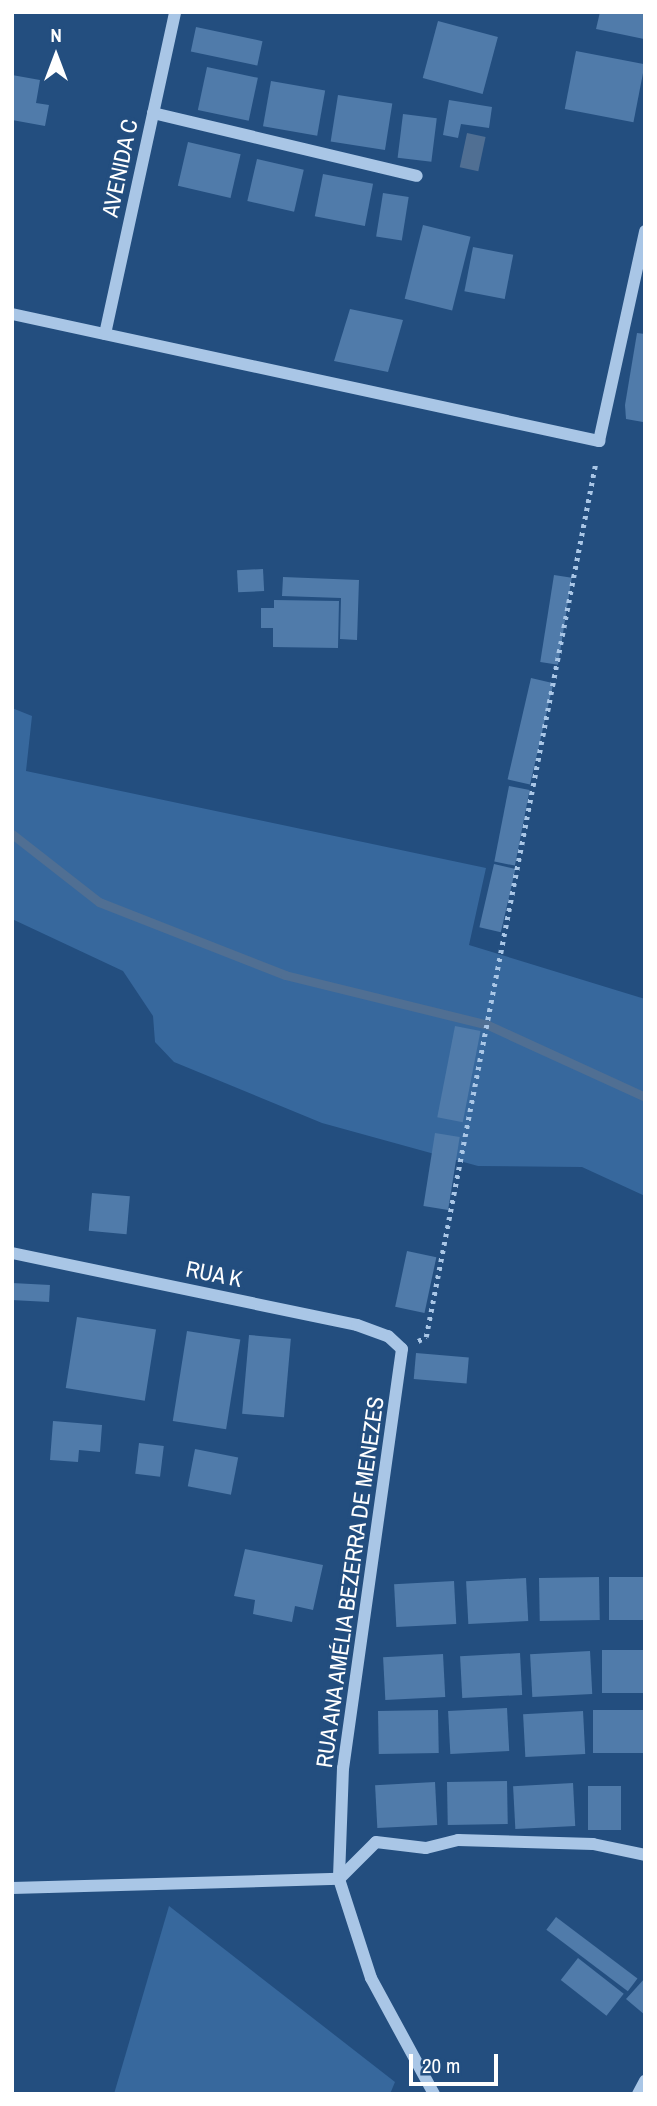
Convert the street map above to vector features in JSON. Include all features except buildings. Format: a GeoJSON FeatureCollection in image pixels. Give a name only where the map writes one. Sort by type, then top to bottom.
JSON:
{"type":"FeatureCollection","features":[{"type":"Feature","properties":{"kind":"street","name":"AVENIDA C"},"geometry":{"type":"LineString","coordinates":[[106,334],[175,12]]}},
{"type":"Feature","properties":{"kind":"street"},"geometry":{"type":"LineString","coordinates":[[153,113],[417,176]]}},
{"type":"Feature","properties":{"kind":"street"},"geometry":{"type":"LineString","coordinates":[[12,314],[599,441],[645,231]]}},
{"type":"Feature","properties":{"kind":"street","name":"RUA K"},"geometry":{"type":"LineString","coordinates":[[12,1253],[357,1325],[388,1336],[402,1349]]}},
{"type":"Feature","properties":{"kind":"street","name":"RUA ANA AMÉLIA BEZERRA DE MENEZES"},"geometry":{"type":"LineString","coordinates":[[402,1349],[348,1729],[339,1879],[371,1978],[434,2094]]}},
{"type":"Feature","properties":{"kind":"street"},"geometry":{"type":"LineString","coordinates":[[12,1888],[339,1879],[376,1842],[426,1848],[458,1840],[580,1843],[645,1854]]}},
{"type":"Feature","properties":{"kind":"street"},"geometry":{"type":"LineString","coordinates":[[638,2094],[645,2081]]}},
{"type":"Feature","properties":{"kind":"path"},"geometry":{"type":"LineString","coordinates":[[402,1349],[426,1337],[599,441]]}},
{"type":"Feature","properties":{"kind":"shaded area"},"geometry":{"type":"Polygon","coordinates":[[[467,133],[486,137],[478,171],[460,167],[467,133]]]}},
{"type":"Feature","properties":{"kind":"shaded area"},"geometry":{"type":"Polygon","coordinates":[[[12,708],[32,716],[26,771],[486,868],[469,945],[645,999],[645,1196],[582,1167],[478,1166],[322,1123],[174,1062],[155,1042],[153,1016],[123,971],[12,919],[12,708]]]}},
{"type":"Feature","properties":{"kind":"shaded area"},"geometry":{"type":"Polygon","coordinates":[[[169,1906],[395,2082],[390,2094],[114,2094],[169,1906]]]}},
{"type":"Feature","properties":{"kind":"waterway"},"geometry":{"type":"LineString","coordinates":[[12,834],[99,902],[285,975],[488,1025],[645,1097]]}}]}
